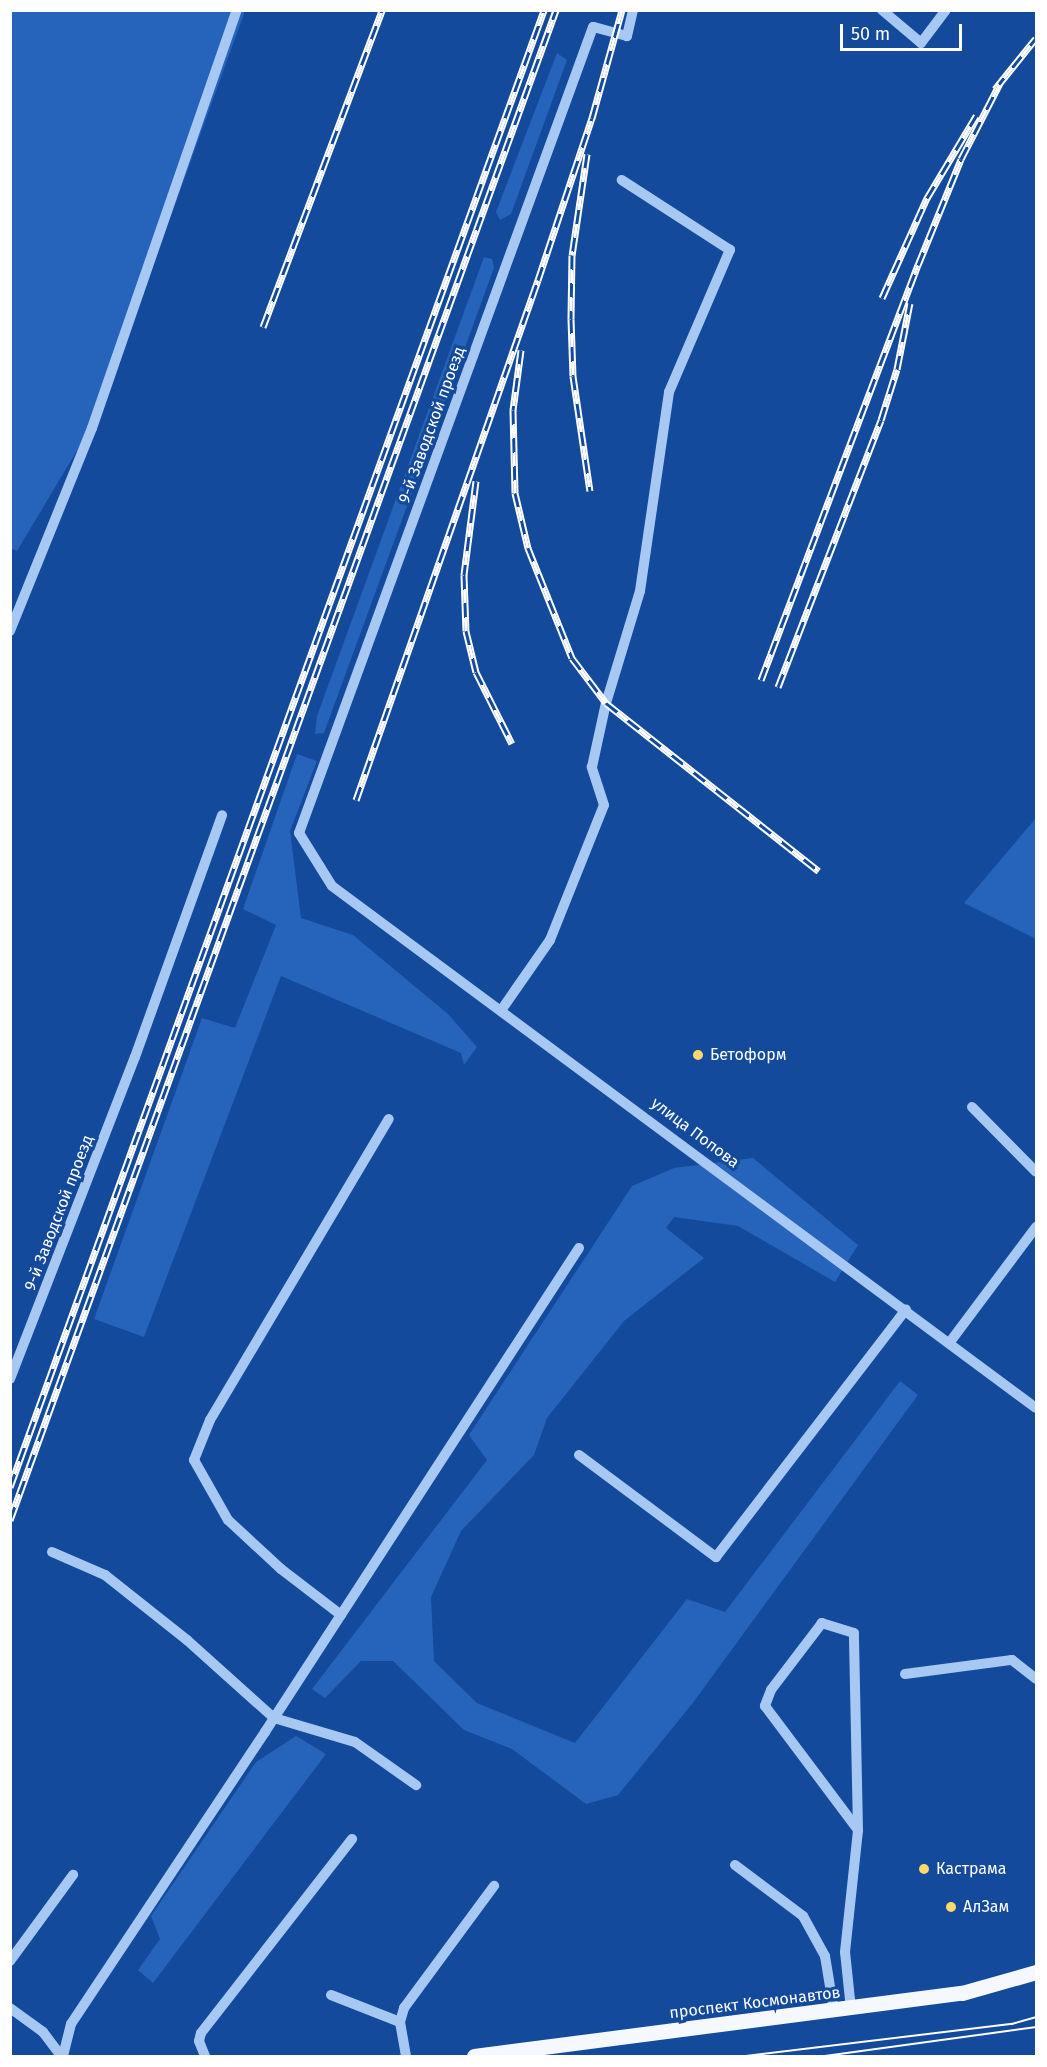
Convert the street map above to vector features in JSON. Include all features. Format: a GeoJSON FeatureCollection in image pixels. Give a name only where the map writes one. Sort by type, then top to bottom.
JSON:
{"type":"FeatureCollection","features":[{"type":"Feature","properties":{"kind":"main road","name":"проспект Космонавтов"},"geometry":{"type":"LineString","coordinates":[[474,2056],[851,2009],[986,1989],[1036,1972]]}},
{"type":"Feature","properties":{"kind":"street"},"geometry":{"type":"LineString","coordinates":[[10,631],[92,428],[237,10]]}},
{"type":"Feature","properties":{"kind":"street","name":"9-й Заводской проезд"},"geometry":{"type":"LineString","coordinates":[[332,886],[299,833],[592,27],[627,36],[633,10]]}},
{"type":"Feature","properties":{"kind":"street"},"geometry":{"type":"LineString","coordinates":[[882,10],[921,43],[946,10]]}},
{"type":"Feature","properties":{"kind":"street"},"geometry":{"type":"LineString","coordinates":[[502,1009],[550,940],[604,805],[592,767],[606,703],[640,591],[669,392],[729,250],[622,180]]}},
{"type":"Feature","properties":{"kind":"street","name":"9-й Заводской проезд"},"geometry":{"type":"LineString","coordinates":[[10,1379],[135,1057],[222,815]]}},
{"type":"Feature","properties":{"kind":"street","name":"улица Попова"},"geometry":{"type":"LineString","coordinates":[[332,886],[502,1009],[1036,1408]]}},
{"type":"Feature","properties":{"kind":"street"},"geometry":{"type":"LineString","coordinates":[[972,1107],[1036,1172]]}},
{"type":"Feature","properties":{"kind":"street"},"geometry":{"type":"LineString","coordinates":[[341,1615],[281,1569],[228,1520],[194,1460],[210,1420],[389,1119]]}},
{"type":"Feature","properties":{"kind":"street"},"geometry":{"type":"LineString","coordinates":[[950,1342],[1036,1227]]}},
{"type":"Feature","properties":{"kind":"street"},"geometry":{"type":"LineString","coordinates":[[62,2056],[71,2024],[274,1718],[579,1248]]}},
{"type":"Feature","properties":{"kind":"street"},"geometry":{"type":"LineString","coordinates":[[579,1455],[716,1557],[906,1309]]}},
{"type":"Feature","properties":{"kind":"street"},"geometry":{"type":"LineString","coordinates":[[52,1552],[105,1575],[187,1640],[274,1718],[355,1742],[416,1785]]}},
{"type":"Feature","properties":{"kind":"street"},"geometry":{"type":"LineString","coordinates":[[851,2009],[845,1925],[858,1830],[854,1633],[822,1623],[771,1690],[765,1706],[858,1830]]}},
{"type":"Feature","properties":{"kind":"street"},"geometry":{"type":"LineString","coordinates":[[905,1674],[1012,1660],[1036,1679]]}},
{"type":"Feature","properties":{"kind":"street"},"geometry":{"type":"LineString","coordinates":[[205,2056],[199,2042],[201,2033],[352,1839]]}},
{"type":"Feature","properties":{"kind":"street"},"geometry":{"type":"LineString","coordinates":[[735,1865],[803,1916],[825,1956],[834,2011]]}},
{"type":"Feature","properties":{"kind":"street"},"geometry":{"type":"LineString","coordinates":[[10,1961],[73,1875]]}},
{"type":"Feature","properties":{"kind":"street"},"geometry":{"type":"LineString","coordinates":[[406,2056],[400,2022],[404,2008],[494,1886]]}},
{"type":"Feature","properties":{"kind":"street"},"geometry":{"type":"LineString","coordinates":[[331,1995],[400,2022]]}},
{"type":"Feature","properties":{"kind":"street"},"geometry":{"type":"LineString","coordinates":[[10,2008],[43,2031],[62,2056]]}},
{"type":"Feature","properties":{"kind":"shaded area"},"geometry":{"type":"Polygon","coordinates":[[[10,11],[245,11],[100,412],[17,551],[10,548],[10,11]]]}},
{"type":"Feature","properties":{"kind":"shaded area"},"geometry":{"type":"Polygon","coordinates":[[[557,53],[567,60],[511,214],[500,220],[496,212],[557,53]]]}},
{"type":"Feature","properties":{"kind":"shaded area"},"geometry":{"type":"Polygon","coordinates":[[[484,257],[492,259],[494,268],[324,733],[315,734],[317,716],[484,257]]]}},
{"type":"Feature","properties":{"kind":"shaded area"},"geometry":{"type":"Polygon","coordinates":[[[297,754],[317,761],[290,831],[301,918],[353,935],[448,1014],[477,1047],[464,1065],[461,1053],[281,976],[144,1337],[94,1319],[202,1018],[235,1028],[276,925],[243,909],[297,754]]]}},
{"type":"Feature","properties":{"kind":"shaded area"},"geometry":{"type":"Polygon","coordinates":[[[1036,818],[1036,939],[964,903],[1036,818]]]}},
{"type":"Feature","properties":{"kind":"shaded area"},"geometry":{"type":"Polygon","coordinates":[[[753,1158],[858,1245],[835,1282],[738,1226],[674,1217],[666,1228],[704,1258],[624,1321],[547,1418],[534,1455],[461,1531],[431,1597],[434,1661],[477,1703],[575,1743],[687,1599],[725,1612],[900,1381],[918,1395],[692,1704],[618,1795],[586,1804],[512,1749],[464,1730],[393,1661],[361,1661],[325,1698],[312,1689],[487,1460],[469,1435],[632,1186],[674,1168],[753,1158]]]}},
{"type":"Feature","properties":{"kind":"shaded area"},"geometry":{"type":"Polygon","coordinates":[[[296,1736],[326,1754],[153,1983],[138,1970],[160,1939],[151,1916],[256,1762],[296,1736]]]}},
{"type":"Feature","properties":{"kind":"tram line"},"geometry":{"type":"LineString","coordinates":[[746,2056],[1012,2024],[1036,2017]]}},
{"type":"Feature","properties":{"kind":"tram line"},"geometry":{"type":"LineString","coordinates":[[825,2056],[1036,2027]]}},
{"type":"Feature","properties":{"kind":"railway"},"geometry":{"type":"LineString","coordinates":[[263,327],[382,10]]}},
{"type":"Feature","properties":{"kind":"railway"},"geometry":{"type":"LineString","coordinates":[[10,1487],[544,10]]}},
{"type":"Feature","properties":{"kind":"railway"},"geometry":{"type":"LineString","coordinates":[[10,1520],[556,10]]}},
{"type":"Feature","properties":{"kind":"railway"},"geometry":{"type":"LineString","coordinates":[[356,800],[538,280],[592,118],[622,10]]}},
{"type":"Feature","properties":{"kind":"railway"},"geometry":{"type":"LineString","coordinates":[[995,89],[1036,38]]}},
{"type":"Feature","properties":{"kind":"railway"},"geometry":{"type":"LineString","coordinates":[[761,680],[918,265],[961,159],[1000,83]]}},
{"type":"Feature","properties":{"kind":"railway"},"geometry":{"type":"LineString","coordinates":[[882,298],[927,198],[976,116]]}},
{"type":"Feature","properties":{"kind":"railway"},"geometry":{"type":"LineString","coordinates":[[587,154],[572,255],[571,319],[573,376],[590,491]]}},
{"type":"Feature","properties":{"kind":"railway"},"geometry":{"type":"LineString","coordinates":[[778,687],[881,420],[897,369],[910,303]]}},
{"type":"Feature","properties":{"kind":"railway"},"geometry":{"type":"LineString","coordinates":[[521,350],[513,410],[515,493],[528,548],[572,658],[606,703],[819,871]]}},
{"type":"Feature","properties":{"kind":"railway"},"geometry":{"type":"LineString","coordinates":[[476,481],[464,575],[466,631],[476,672],[512,744]]}},
{"type":"Feature","properties":{"kind":"place","name":"Бетоформ"},"geometry":{"type":"Point","coordinates":[698,1055]}},
{"type":"Feature","properties":{"kind":"place","name":"Кастрама"},"geometry":{"type":"Point","coordinates":[924,1869]}},
{"type":"Feature","properties":{"kind":"place","name":"АлЗам"},"geometry":{"type":"Point","coordinates":[951,1907]}}]}
